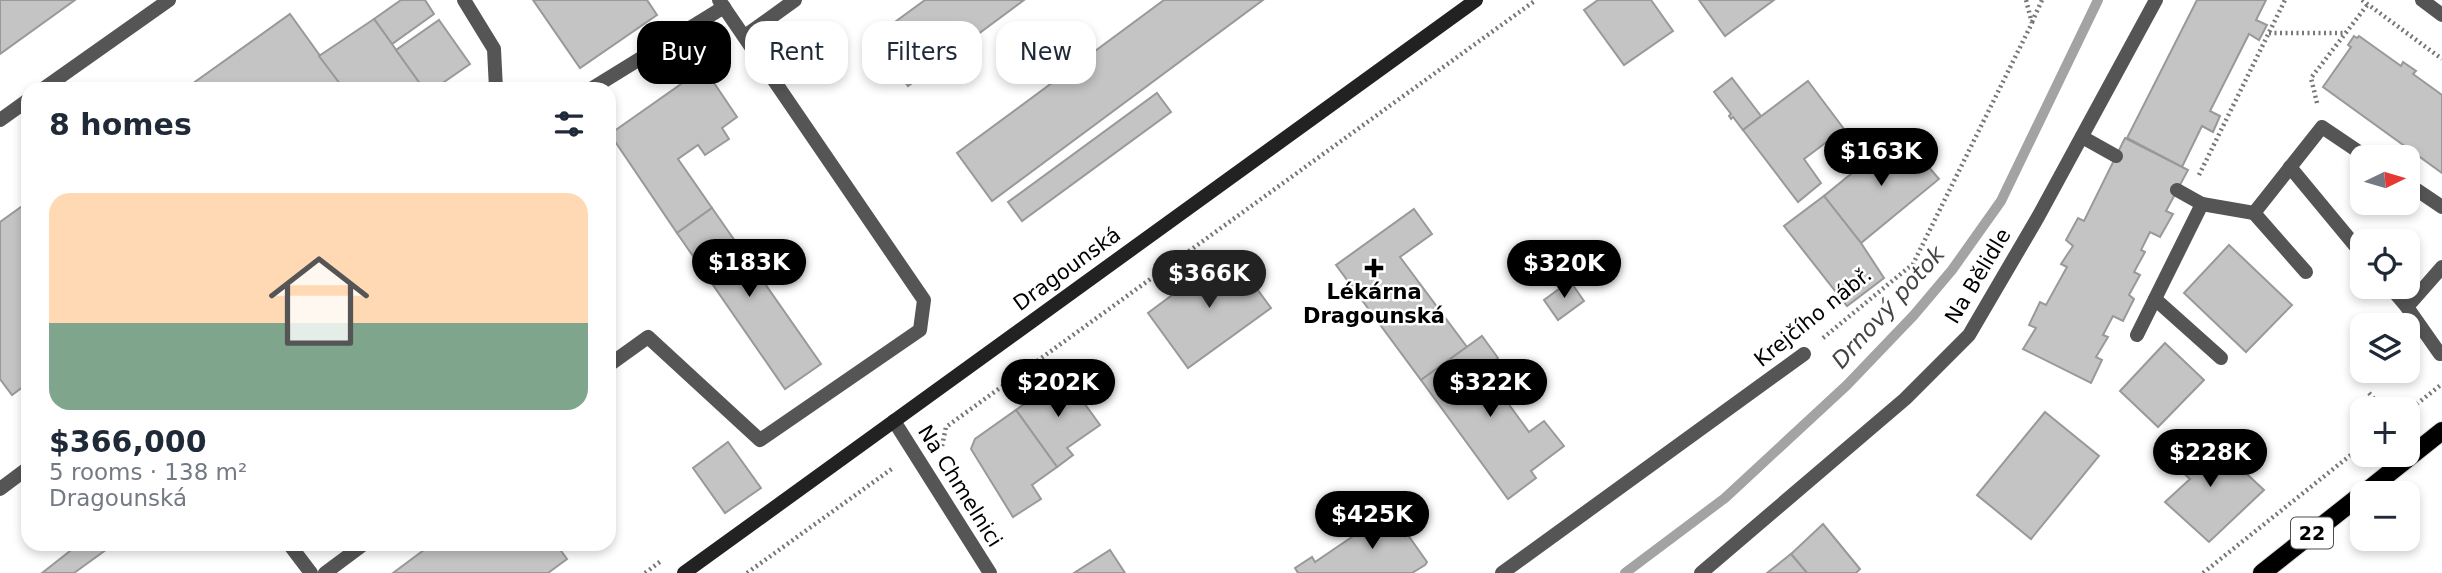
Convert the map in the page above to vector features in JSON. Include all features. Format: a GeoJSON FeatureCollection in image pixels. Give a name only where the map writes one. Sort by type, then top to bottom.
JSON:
{"type":"FeatureCollection","features":[{"type":"Feature","properties":{"kind":"main road","name":"22"},"geometry":{"type":"LineString","coordinates":[[2379,481],[2442,431]]}},
{"type":"Feature","properties":{"kind":"main road","name":"22"},"geometry":{"type":"LineString","coordinates":[[2262,573],[2350,504]]}},
{"type":"Feature","properties":{"kind":"street"},"geometry":{"type":"LineString","coordinates":[[53,82],[169,0]]}},
{"type":"Feature","properties":{"kind":"street"},"geometry":{"type":"LineString","coordinates":[[464,0],[494,49],[496,82]]}},
{"type":"Feature","properties":{"kind":"street"},"geometry":{"type":"LineString","coordinates":[[744,36],[795,0]]}},
{"type":"Feature","properties":{"kind":"street","name":"Dragounská"},"geometry":{"type":"LineString","coordinates":[[684,573],[1476,0]]}},
{"type":"Feature","properties":{"kind":"street","name":"Na Bělidle"},"geometry":{"type":"LineString","coordinates":[[1701,573],[1905,399],[1969,335],[2082,137],[2156,0]]}},
{"type":"Feature","properties":{"kind":"street"},"geometry":{"type":"LineString","coordinates":[[2422,0],[2442,15]]}},
{"type":"Feature","properties":{"kind":"street"},"geometry":{"type":"LineString","coordinates":[[602,82],[722,4],[924,300],[920,330],[760,440],[648,337],[616,360]]}},
{"type":"Feature","properties":{"kind":"street"},"geometry":{"type":"LineString","coordinates":[[0,120],[21,105]]}},
{"type":"Feature","properties":{"kind":"street"},"geometry":{"type":"LineString","coordinates":[[2254,213],[2322,127],[2350,146]]}},
{"type":"Feature","properties":{"kind":"street"},"geometry":{"type":"LineString","coordinates":[[2082,137],[2116,156]]}},
{"type":"Feature","properties":{"kind":"street"},"geometry":{"type":"LineString","coordinates":[[2290,167],[2350,240]]}},
{"type":"Feature","properties":{"kind":"street"},"geometry":{"type":"LineString","coordinates":[[2420,192],[2442,207]]}},
{"type":"Feature","properties":{"kind":"street"},"geometry":{"type":"LineString","coordinates":[[2183,193],[2202,204],[2254,213],[2306,272]]}},
{"type":"Feature","properties":{"kind":"street"},"geometry":{"type":"LineString","coordinates":[[2137,335],[2202,204]]}},
{"type":"Feature","properties":{"kind":"street"},"geometry":{"type":"LineString","coordinates":[[2407,307],[2442,267]]}},
{"type":"Feature","properties":{"kind":"street"},"geometry":{"type":"LineString","coordinates":[[2155,299],[2221,358]]}},
{"type":"Feature","properties":{"kind":"street"},"geometry":{"type":"LineString","coordinates":[[2400,299],[2440,355]]}},
{"type":"Feature","properties":{"kind":"street","name":"Krejčího nábř."},"geometry":{"type":"LineString","coordinates":[[1502,573],[1804,354]]}},
{"type":"Feature","properties":{"kind":"street","name":"Na Chmelnici"},"geometry":{"type":"LineString","coordinates":[[894,421],[990,573]]}},
{"type":"Feature","properties":{"kind":"street"},"geometry":{"type":"LineString","coordinates":[[0,489],[21,473]]}},
{"type":"Feature","properties":{"kind":"street"},"geometry":{"type":"LineString","coordinates":[[294,551],[310,573]]}},
{"type":"Feature","properties":{"kind":"street"},"geometry":{"type":"LineString","coordinates":[[325,573],[355,551]]}},
{"type":"Feature","properties":{"kind":"path"},"geometry":{"type":"LineString","coordinates":[[944,456],[942,441],[946,427],[1536,0]]}},
{"type":"Feature","properties":{"kind":"path"},"geometry":{"type":"LineString","coordinates":[[2026,0],[2032,23]]}},
{"type":"Feature","properties":{"kind":"path","name":"Krejčího nábř."},"geometry":{"type":"LineString","coordinates":[[1804,354],[1913,264],[2042,0]]}},
{"type":"Feature","properties":{"kind":"path"},"geometry":{"type":"LineString","coordinates":[[2183,193],[2285,0]]}},
{"type":"Feature","properties":{"kind":"path"},"geometry":{"type":"LineString","coordinates":[[2362,0],[2442,58]]}},
{"type":"Feature","properties":{"kind":"path"},"geometry":{"type":"LineString","coordinates":[[2322,127],[2311,78],[2368,4]]}},
{"type":"Feature","properties":{"kind":"path"},"geometry":{"type":"LineString","coordinates":[[2269,33],[2345,33]]}},
{"type":"Feature","properties":{"kind":"path"},"geometry":{"type":"LineString","coordinates":[[2420,401],[2442,384]]}},
{"type":"Feature","properties":{"kind":"path"},"geometry":{"type":"LineString","coordinates":[[2369,393],[2373,397]]}},
{"type":"Feature","properties":{"kind":"path"},"geometry":{"type":"LineString","coordinates":[[2203,573],[2350,456]]}},
{"type":"Feature","properties":{"kind":"path"},"geometry":{"type":"LineString","coordinates":[[747,573],[853,495]]}},
{"type":"Feature","properties":{"kind":"building"},"geometry":{"type":"Polygon","coordinates":[[[0,0],[75,0],[0,54],[0,0]]]}},
{"type":"Feature","properties":{"kind":"building"},"geometry":{"type":"Polygon","coordinates":[[[401,0],[425,0],[434,14],[392,44],[374,19],[401,0]]]}},
{"type":"Feature","properties":{"kind":"building"},"geometry":{"type":"Polygon","coordinates":[[[533,0],[647,0],[657,15],[648,21],[637,21],[637,29],[580,68],[533,0]]]}},
{"type":"Feature","properties":{"kind":"building"},"geometry":{"type":"Polygon","coordinates":[[[925,0],[1024,0],[982,31],[982,21],[896,21],[925,0]]]}},
{"type":"Feature","properties":{"kind":"building"},"geometry":{"type":"Polygon","coordinates":[[[1164,0],[1263,0],[992,201],[957,153],[1050,84],[1096,84],[1096,50],[1164,0]]]}},
{"type":"Feature","properties":{"kind":"building"},"geometry":{"type":"Polygon","coordinates":[[[1598,0],[1651,0],[1673,31],[1624,65],[1584,10],[1598,0]]]}},
{"type":"Feature","properties":{"kind":"building"},"geometry":{"type":"Polygon","coordinates":[[[1699,0],[1774,0],[1725,36],[1699,0]]]}},
{"type":"Feature","properties":{"kind":"building"},"geometry":{"type":"Polygon","coordinates":[[[2197,0],[2266,0],[2256,20],[2267,25],[2259,40],[2249,34],[2210,111],[2220,116],[2213,132],[2202,126],[2182,167],[2127,138],[2197,0]]]}},
{"type":"Feature","properties":{"kind":"building"},"geometry":{"type":"Polygon","coordinates":[[[290,14],[339,82],[195,82],[290,14]]]}},
{"type":"Feature","properties":{"kind":"building"},"geometry":{"type":"Polygon","coordinates":[[[374,19],[419,82],[339,82],[319,56],[374,19]]]}},
{"type":"Feature","properties":{"kind":"building"},"geometry":{"type":"Polygon","coordinates":[[[439,20],[470,64],[444,82],[419,82],[396,50],[439,20]]]}},
{"type":"Feature","properties":{"kind":"building"},"geometry":{"type":"Polygon","coordinates":[[[2354,36],[2359,36],[2401,66],[2403,62],[2416,71],[2413,74],[2442,95],[2442,173],[2420,157],[2420,145],[2403,145],[2323,87],[2351,47],[2348,45],[2354,36]]]}},
{"type":"Feature","properties":{"kind":"building"},"geometry":{"type":"Polygon","coordinates":[[[1732,78],[1761,116],[1743,130],[1733,117],[1731,119],[1731,114],[1714,92],[1732,78]]]}},
{"type":"Feature","properties":{"kind":"building"},"geometry":{"type":"Polygon","coordinates":[[[1808,81],[1844,129],[1804,159],[1821,183],[1798,202],[1743,130],[1808,81]]]}},
{"type":"Feature","properties":{"kind":"building"},"geometry":{"type":"Polygon","coordinates":[[[681,84],[715,84],[737,117],[722,128],[729,139],[705,155],[698,145],[678,159],[712,208],[677,233],[616,143],[616,130],[681,84]]]}},
{"type":"Feature","properties":{"kind":"building"},"geometry":{"type":"Polygon","coordinates":[[[1157,93],[1171,112],[1022,221],[1008,202],[1157,93]]]}},
{"type":"Feature","properties":{"kind":"building"},"geometry":{"type":"Polygon","coordinates":[[[1900,134],[1939,179],[1861,243],[1824,196],[1900,134]]]}},
{"type":"Feature","properties":{"kind":"building"},"geometry":{"type":"Polygon","coordinates":[[[2125,138],[2188,170],[2166,211],[2173,214],[2160,237],[2150,232],[2141,250],[2145,252],[2134,272],[2140,275],[2129,295],[2134,299],[2123,321],[2113,316],[2103,335],[2108,337],[2096,357],[2102,360],[2091,383],[2023,349],[2036,328],[2029,325],[2040,302],[2046,305],[2067,267],[2061,264],[2073,246],[2066,240],[2078,218],[2084,221],[2125,138]]]}},
{"type":"Feature","properties":{"kind":"building"},"geometry":{"type":"Polygon","coordinates":[[[1824,196],[1861,243],[1884,278],[1847,306],[1784,226],[1824,196]]]}},
{"type":"Feature","properties":{"kind":"building"},"geometry":{"type":"Polygon","coordinates":[[[21,207],[21,388],[12,395],[0,379],[0,222],[21,207]]]}},
{"type":"Feature","properties":{"kind":"building"},"geometry":{"type":"Polygon","coordinates":[[[712,208],[821,364],[785,389],[677,233],[712,208]]]}},
{"type":"Feature","properties":{"kind":"building"},"geometry":{"type":"Polygon","coordinates":[[[1414,209],[1432,234],[1400,257],[1467,347],[1421,380],[1336,265],[1414,209]]]}},
{"type":"Feature","properties":{"kind":"building"},"geometry":{"type":"Polygon","coordinates":[[[2229,245],[2292,305],[2246,352],[2184,293],[2229,245]]]}},
{"type":"Feature","properties":{"kind":"building"},"geometry":{"type":"Polygon","coordinates":[[[1230,252],[1271,308],[1188,368],[1148,313],[1230,252]]]}},
{"type":"Feature","properties":{"kind":"building"},"geometry":{"type":"Polygon","coordinates":[[[1570,281],[1584,301],[1558,320],[1544,300],[1570,281]]]}},
{"type":"Feature","properties":{"kind":"building"},"geometry":{"type":"Polygon","coordinates":[[[1482,336],[1498,358],[1483,369],[1529,432],[1544,421],[1564,446],[1531,471],[1536,478],[1508,499],[1421,380],[1482,336]]]}},
{"type":"Feature","properties":{"kind":"building"},"geometry":{"type":"Polygon","coordinates":[[[2165,343],[2204,380],[2158,427],[2120,391],[2165,343]]]}},
{"type":"Feature","properties":{"kind":"building"},"geometry":{"type":"Polygon","coordinates":[[[1064,375],[1100,425],[1067,448],[1073,455],[1057,467],[1016,410],[1064,375]]]}},
{"type":"Feature","properties":{"kind":"building"},"geometry":{"type":"Polygon","coordinates":[[[1016,410],[1057,467],[1032,485],[1041,499],[1013,517],[971,449],[975,439],[1016,410]]]}},
{"type":"Feature","properties":{"kind":"building"},"geometry":{"type":"Polygon","coordinates":[[[2045,412],[2099,456],[2031,539],[1977,495],[2045,412]]]}},
{"type":"Feature","properties":{"kind":"building"},"geometry":{"type":"Polygon","coordinates":[[[2191,435],[2213,456],[2220,449],[2264,490],[2209,542],[2165,502],[2190,479],[2168,459],[2191,435]]]}},
{"type":"Feature","properties":{"kind":"building"},"geometry":{"type":"Polygon","coordinates":[[[728,442],[761,488],[725,513],[693,468],[728,442]]]}},
{"type":"Feature","properties":{"kind":"building"},"geometry":{"type":"Polygon","coordinates":[[[1383,507],[1387,513],[1391,511],[1427,562],[1425,565],[1412,573],[1298,573],[1295,568],[1312,557],[1315,562],[1371,524],[1367,518],[1383,507]]]}},
{"type":"Feature","properties":{"kind":"building"},"geometry":{"type":"Polygon","coordinates":[[[1823,524],[1860,569],[1856,573],[1807,573],[1791,554],[1823,524]]]}},
{"type":"Feature","properties":{"kind":"building"},"geometry":{"type":"Polygon","coordinates":[[[1110,550],[1125,573],[1074,573],[1110,550]]]}},
{"type":"Feature","properties":{"kind":"building"},"geometry":{"type":"Polygon","coordinates":[[[70,551],[104,551],[74,573],[42,573],[70,551]]]}},
{"type":"Feature","properties":{"kind":"building"},"geometry":{"type":"Polygon","coordinates":[[[423,551],[561,551],[567,559],[548,573],[393,573],[423,551]]]}},
{"type":"Feature","properties":{"kind":"building"},"geometry":{"type":"Polygon","coordinates":[[[1791,554],[1807,573],[1767,573],[1791,554]]]}},
{"type":"Feature","properties":{"kind":"waterway","name":"Drnový potok"},"geometry":{"type":"LineString","coordinates":[[1625,573],[1725,498],[1847,385],[1914,315],[1952,270],[2001,201],[2098,0]]}},
{"type":"Feature","properties":{"kind":"place","name":"Lékárna Dragounská"},"geometry":{"type":"Point","coordinates":[1374,268]}}]}
